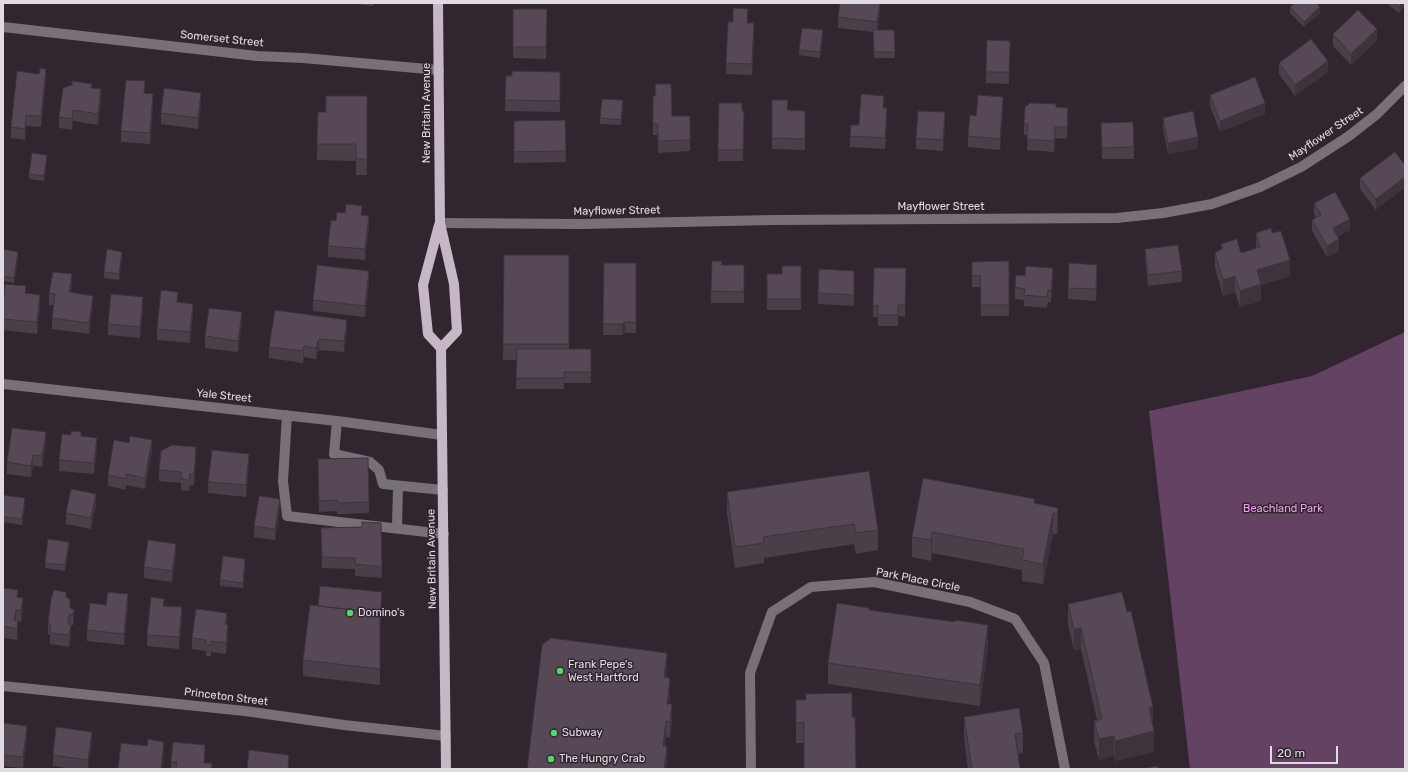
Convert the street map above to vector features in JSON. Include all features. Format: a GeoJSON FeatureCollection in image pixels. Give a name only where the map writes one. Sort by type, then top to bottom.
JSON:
{"type":"FeatureCollection","features":[{"type":"Feature","properties":{"kind":"main road","name":"New Britain Avenue"},"geometry":{"type":"LineString","coordinates":[[438,3],[440,223],[454,284],[457,331],[441,348]]}},
{"type":"Feature","properties":{"kind":"main road","name":"New Britain Avenue"},"geometry":{"type":"LineString","coordinates":[[440,223],[423,285],[428,334],[441,348],[446,769]]}},
{"type":"Feature","properties":{"kind":"street","name":"Somerset Street"},"geometry":{"type":"LineString","coordinates":[[3,27],[257,56],[303,58],[439,70]]}},
{"type":"Feature","properties":{"kind":"street","name":"Mayflower Street"},"geometry":{"type":"LineString","coordinates":[[440,223],[582,224],[774,220],[1117,218],[1163,213],[1212,204],[1260,187],[1301,167],[1350,136],[1377,114],[1405,86]]}},
{"type":"Feature","properties":{"kind":"street","name":"Yale Street"},"geometry":{"type":"LineString","coordinates":[[3,384],[287,415],[442,435]]}},
{"type":"Feature","properties":{"kind":"street"},"geometry":{"type":"LineString","coordinates":[[287,415],[283,481],[287,516],[444,534]]}},
{"type":"Feature","properties":{"kind":"street"},"geometry":{"type":"LineString","coordinates":[[337,421],[334,454],[370,462],[379,470],[383,484],[443,490]]}},
{"type":"Feature","properties":{"kind":"street"},"geometry":{"type":"LineString","coordinates":[[397,528],[398,486]]}},
{"type":"Feature","properties":{"kind":"street","name":"Park Place Circle"},"geometry":{"type":"LineString","coordinates":[[751,769],[750,672],[772,612],[810,587],[874,582],[970,602],[1015,619],[1044,663],[1065,769]]}},
{"type":"Feature","properties":{"kind":"street","name":"Princeton Street"},"geometry":{"type":"LineString","coordinates":[[3,686],[237,710],[344,725],[446,736]]}},
{"type":"Feature","properties":{"kind":"green space","name":"Beachland Park"},"geometry":{"type":"Polygon","coordinates":[[[1405,332],[1405,769],[1190,769],[1149,411],[1312,376],[1405,332]]]}},
{"type":"Feature","properties":{"kind":"building"},"geometry":{"type":"Polygon","coordinates":[[[840,3],[880,3],[877,22],[838,17],[840,3]]]}},
{"type":"Feature","properties":{"kind":"building"},"geometry":{"type":"Polygon","coordinates":[[[1295,3],[1316,3],[1320,7],[1304,22],[1290,7],[1295,3]]]}},
{"type":"Feature","properties":{"kind":"building"},"geometry":{"type":"Polygon","coordinates":[[[1393,3],[1402,3],[1399,7],[1393,3]]]}},
{"type":"Feature","properties":{"kind":"building"},"geometry":{"type":"Polygon","coordinates":[[[733,8],[748,9],[747,23],[754,23],[752,64],[726,63],[728,22],[733,22],[733,8]]]}},
{"type":"Feature","properties":{"kind":"building"},"geometry":{"type":"Polygon","coordinates":[[[513,9],[547,9],[546,47],[513,47],[513,9]]]}},
{"type":"Feature","properties":{"kind":"building"},"geometry":{"type":"Polygon","coordinates":[[[1358,10],[1377,29],[1351,54],[1333,34],[1358,10]]]}},
{"type":"Feature","properties":{"kind":"building"},"geometry":{"type":"Polygon","coordinates":[[[802,28],[823,30],[820,52],[799,50],[802,28]]]}},
{"type":"Feature","properties":{"kind":"building"},"geometry":{"type":"Polygon","coordinates":[[[873,30],[894,30],[895,52],[874,52],[873,30]]]}},
{"type":"Feature","properties":{"kind":"building"},"geometry":{"type":"Polygon","coordinates":[[[1311,39],[1328,61],[1295,85],[1279,63],[1311,39]]]}},
{"type":"Feature","properties":{"kind":"building"},"geometry":{"type":"Polygon","coordinates":[[[987,40],[1010,41],[1009,72],[986,72],[987,40]]]}},
{"type":"Feature","properties":{"kind":"building"},"geometry":{"type":"Polygon","coordinates":[[[40,68],[46,69],[41,116],[26,115],[25,129],[11,127],[17,71],[39,74],[40,68]]]}},
{"type":"Feature","properties":{"kind":"building"},"geometry":{"type":"Polygon","coordinates":[[[512,71],[560,72],[560,101],[505,100],[506,76],[512,76],[512,71]]]}},
{"type":"Feature","properties":{"kind":"building"},"geometry":{"type":"Polygon","coordinates":[[[1255,77],[1265,103],[1220,121],[1210,95],[1255,77]]]}},
{"type":"Feature","properties":{"kind":"building"},"geometry":{"type":"Polygon","coordinates":[[[126,80],[145,81],[144,93],[153,94],[150,133],[121,131],[126,80]]]}},
{"type":"Feature","properties":{"kind":"building"},"geometry":{"type":"Polygon","coordinates":[[[72,81],[92,84],[91,88],[101,89],[98,114],[73,110],[72,119],[59,117],[63,88],[72,85],[72,81]]]}},
{"type":"Feature","properties":{"kind":"building"},"geometry":{"type":"Polygon","coordinates":[[[655,84],[671,84],[672,116],[690,116],[690,140],[658,141],[658,124],[653,124],[653,97],[656,95],[655,84]]]}},
{"type":"Feature","properties":{"kind":"building"},"geometry":{"type":"Polygon","coordinates":[[[164,88],[201,93],[198,118],[161,113],[164,88]]]}},
{"type":"Feature","properties":{"kind":"building"},"geometry":{"type":"Polygon","coordinates":[[[861,94],[884,96],[883,108],[887,108],[885,138],[850,136],[851,125],[859,125],[861,94]]]}},
{"type":"Feature","properties":{"kind":"building"},"geometry":{"type":"Polygon","coordinates":[[[978,95],[1003,97],[1000,139],[968,136],[970,115],[976,116],[978,95]]]}},
{"type":"Feature","properties":{"kind":"building"},"geometry":{"type":"Polygon","coordinates":[[[326,96],[367,96],[367,159],[356,159],[356,144],[317,144],[318,112],[326,112],[326,96]]]}},
{"type":"Feature","properties":{"kind":"building"},"geometry":{"type":"Polygon","coordinates":[[[602,99],[623,100],[621,120],[600,118],[602,99]]]}},
{"type":"Feature","properties":{"kind":"building"},"geometry":{"type":"Polygon","coordinates":[[[772,100],[788,100],[787,110],[805,111],[805,139],[772,138],[772,100]]]}},
{"type":"Feature","properties":{"kind":"building"},"geometry":{"type":"Polygon","coordinates":[[[719,103],[742,103],[742,111],[744,112],[743,150],[718,150],[719,103]]]}},
{"type":"Feature","properties":{"kind":"building"},"geometry":{"type":"Polygon","coordinates":[[[1030,103],[1056,104],[1056,107],[1068,108],[1067,127],[1055,127],[1054,141],[1027,139],[1028,124],[1024,124],[1025,107],[1030,103]]]}},
{"type":"Feature","properties":{"kind":"building"},"geometry":{"type":"Polygon","coordinates":[[[918,111],[945,112],[943,140],[916,138],[918,111]]]}},
{"type":"Feature","properties":{"kind":"building"},"geometry":{"type":"Polygon","coordinates":[[[1193,111],[1198,137],[1168,143],[1163,118],[1193,111]]]}},
{"type":"Feature","properties":{"kind":"building"},"geometry":{"type":"Polygon","coordinates":[[[565,120],[566,151],[514,152],[514,121],[565,120]]]}},
{"type":"Feature","properties":{"kind":"building"},"geometry":{"type":"Polygon","coordinates":[[[1133,122],[1134,147],[1102,148],[1101,123],[1133,122]]]}},
{"type":"Feature","properties":{"kind":"building"},"geometry":{"type":"Polygon","coordinates":[[[1395,152],[1405,165],[1405,177],[1376,199],[1360,178],[1395,152]]]}},
{"type":"Feature","properties":{"kind":"building"},"geometry":{"type":"Polygon","coordinates":[[[32,153],[47,155],[44,176],[29,174],[32,153]]]}},
{"type":"Feature","properties":{"kind":"building"},"geometry":{"type":"Polygon","coordinates":[[[1335,192],[1350,219],[1333,228],[1339,239],[1327,246],[1312,220],[1321,215],[1314,203],[1335,192]]]}},
{"type":"Feature","properties":{"kind":"building"},"geometry":{"type":"Polygon","coordinates":[[[346,204],[362,206],[361,215],[369,216],[365,249],[328,246],[331,220],[336,221],[337,212],[345,213],[346,204]]]}},
{"type":"Feature","properties":{"kind":"building"},"geometry":{"type":"Polygon","coordinates":[[[1271,228],[1272,233],[1281,231],[1290,260],[1257,270],[1261,284],[1240,291],[1235,276],[1223,280],[1215,252],[1223,249],[1221,244],[1237,239],[1241,253],[1260,247],[1256,233],[1271,228]]]}},
{"type":"Feature","properties":{"kind":"building"},"geometry":{"type":"Polygon","coordinates":[[[1178,245],[1182,271],[1148,275],[1145,249],[1178,245]]]}},
{"type":"Feature","properties":{"kind":"building"},"geometry":{"type":"Polygon","coordinates":[[[3,249],[18,252],[14,278],[3,276],[3,249]]]}},
{"type":"Feature","properties":{"kind":"building"},"geometry":{"type":"Polygon","coordinates":[[[107,249],[122,252],[119,274],[104,272],[107,249]]]}},
{"type":"Feature","properties":{"kind":"building"},"geometry":{"type":"Polygon","coordinates":[[[504,255],[569,255],[569,344],[503,344],[504,255]]]}},
{"type":"Feature","properties":{"kind":"building"},"geometry":{"type":"Polygon","coordinates":[[[712,261],[722,261],[721,265],[744,265],[744,292],[711,291],[712,261]]]}},
{"type":"Feature","properties":{"kind":"building"},"geometry":{"type":"Polygon","coordinates":[[[1009,261],[1009,305],[981,305],[980,275],[972,276],[972,262],[1009,261]]]}},
{"type":"Feature","properties":{"kind":"building"},"geometry":{"type":"Polygon","coordinates":[[[604,263],[636,263],[636,322],[603,324],[604,263]]]}},
{"type":"Feature","properties":{"kind":"building"},"geometry":{"type":"Polygon","coordinates":[[[1069,263],[1097,265],[1096,289],[1068,288],[1069,263]]]}},
{"type":"Feature","properties":{"kind":"building"},"geometry":{"type":"Polygon","coordinates":[[[317,265],[369,271],[365,306],[313,300],[317,265]]]}},
{"type":"Feature","properties":{"kind":"building"},"geometry":{"type":"Polygon","coordinates":[[[782,266],[801,266],[801,299],[767,299],[767,274],[782,274],[782,266]]]}},
{"type":"Feature","properties":{"kind":"building"},"geometry":{"type":"Polygon","coordinates":[[[1026,266],[1053,268],[1051,291],[1048,290],[1047,297],[1024,295],[1025,289],[1015,287],[1016,275],[1025,276],[1026,266]]]}},
{"type":"Feature","properties":{"kind":"building"},"geometry":{"type":"Polygon","coordinates":[[[874,268],[906,268],[905,305],[898,305],[898,315],[878,315],[878,305],[873,306],[874,268]]]}},
{"type":"Feature","properties":{"kind":"building"},"geometry":{"type":"Polygon","coordinates":[[[819,269],[854,271],[854,295],[818,293],[819,269]]]}},
{"type":"Feature","properties":{"kind":"building"},"geometry":{"type":"Polygon","coordinates":[[[53,272],[72,274],[69,292],[93,296],[89,323],[52,318],[55,294],[49,293],[53,272]]]}},
{"type":"Feature","properties":{"kind":"building"},"geometry":{"type":"Polygon","coordinates":[[[5,284],[26,286],[25,293],[40,295],[37,322],[3,319],[5,284]]]}},
{"type":"Feature","properties":{"kind":"building"},"geometry":{"type":"Polygon","coordinates":[[[161,290],[178,292],[177,302],[193,304],[190,332],[157,329],[161,290]]]}},
{"type":"Feature","properties":{"kind":"building"},"geometry":{"type":"Polygon","coordinates":[[[111,294],[143,297],[140,327],[108,324],[111,294]]]}},
{"type":"Feature","properties":{"kind":"building"},"geometry":{"type":"Polygon","coordinates":[[[209,308],[242,312],[238,341],[205,336],[209,308]]]}},
{"type":"Feature","properties":{"kind":"building"},"geometry":{"type":"Polygon","coordinates":[[[275,310],[347,320],[344,341],[319,339],[316,348],[304,346],[303,351],[269,347],[275,310]]]}},
{"type":"Feature","properties":{"kind":"building"},"geometry":{"type":"Polygon","coordinates":[[[517,349],[591,349],[591,372],[564,372],[564,378],[516,378],[517,349]]]}},
{"type":"Feature","properties":{"kind":"building"},"geometry":{"type":"Polygon","coordinates":[[[12,428],[46,432],[42,456],[33,455],[31,466],[7,462],[12,428]]]}},
{"type":"Feature","properties":{"kind":"building"},"geometry":{"type":"Polygon","coordinates":[[[71,431],[81,432],[81,436],[97,438],[94,463],[59,460],[62,434],[71,435],[71,431]]]}},
{"type":"Feature","properties":{"kind":"building"},"geometry":{"type":"Polygon","coordinates":[[[130,436],[152,440],[145,478],[126,474],[126,479],[108,475],[114,440],[129,443],[130,436]]]}},
{"type":"Feature","properties":{"kind":"building"},"geometry":{"type":"Polygon","coordinates":[[[172,445],[196,447],[194,474],[190,474],[189,480],[181,479],[181,472],[159,470],[161,451],[172,445]]]}},
{"type":"Feature","properties":{"kind":"building"},"geometry":{"type":"Polygon","coordinates":[[[212,450],[249,454],[246,485],[208,482],[212,450]]]}},
{"type":"Feature","properties":{"kind":"building"},"geometry":{"type":"Polygon","coordinates":[[[368,458],[369,502],[337,503],[337,500],[319,501],[318,459],[368,458]]]}},
{"type":"Feature","properties":{"kind":"building"},"geometry":{"type":"Polygon","coordinates":[[[869,471],[878,530],[856,533],[854,524],[763,537],[764,543],[735,547],[727,492],[869,471]]]}},
{"type":"Feature","properties":{"kind":"building"},"geometry":{"type":"Polygon","coordinates":[[[923,478],[1035,499],[1034,503],[1058,508],[1057,514],[1053,513],[1043,564],[1022,560],[1024,549],[932,532],[931,540],[912,537],[923,478]]]}},
{"type":"Feature","properties":{"kind":"building"},"geometry":{"type":"Polygon","coordinates":[[[71,489],[96,494],[91,518],[66,513],[71,489]]]}},
{"type":"Feature","properties":{"kind":"building"},"geometry":{"type":"Polygon","coordinates":[[[3,495],[25,498],[22,519],[3,517],[3,495]]]}},
{"type":"Feature","properties":{"kind":"building"},"geometry":{"type":"Polygon","coordinates":[[[259,496],[280,499],[275,529],[254,526],[259,496]]]}},
{"type":"Feature","properties":{"kind":"building"},"geometry":{"type":"Polygon","coordinates":[[[362,522],[381,523],[382,567],[355,564],[356,558],[322,557],[321,528],[362,527],[362,522]]]}},
{"type":"Feature","properties":{"kind":"building"},"geometry":{"type":"Polygon","coordinates":[[[48,539],[69,542],[65,565],[45,563],[48,539]]]}},
{"type":"Feature","properties":{"kind":"building"},"geometry":{"type":"Polygon","coordinates":[[[148,540],[176,544],[172,571],[144,567],[148,540]]]}},
{"type":"Feature","properties":{"kind":"building"},"geometry":{"type":"Polygon","coordinates":[[[223,556],[245,559],[243,583],[220,580],[223,556]]]}},
{"type":"Feature","properties":{"kind":"building"},"geometry":{"type":"Polygon","coordinates":[[[320,586],[382,592],[380,617],[380,613],[318,606],[320,586]]]}},
{"type":"Feature","properties":{"kind":"building"},"geometry":{"type":"Polygon","coordinates":[[[3,588],[18,590],[17,597],[23,598],[21,610],[16,610],[14,620],[18,621],[17,629],[3,626],[3,588]]]}},
{"type":"Feature","properties":{"kind":"building"},"geometry":{"type":"Polygon","coordinates":[[[54,590],[66,592],[66,597],[70,599],[70,608],[74,610],[73,614],[69,615],[68,624],[71,625],[69,635],[50,633],[51,625],[48,623],[51,599],[54,590]]]}},
{"type":"Feature","properties":{"kind":"building"},"geometry":{"type":"Polygon","coordinates":[[[108,592],[128,594],[124,634],[87,630],[90,603],[106,605],[108,592]]]}},
{"type":"Feature","properties":{"kind":"building"},"geometry":{"type":"Polygon","coordinates":[[[1122,592],[1127,612],[1131,611],[1153,707],[1149,708],[1154,731],[1115,741],[1114,736],[1099,739],[1094,721],[1102,719],[1081,628],[1074,629],[1068,604],[1122,592]]]}},
{"type":"Feature","properties":{"kind":"building"},"geometry":{"type":"Polygon","coordinates":[[[151,597],[164,599],[163,606],[182,607],[179,637],[147,635],[151,597]]]}},
{"type":"Feature","properties":{"kind":"building"},"geometry":{"type":"Polygon","coordinates":[[[837,603],[869,608],[869,610],[988,625],[980,685],[828,663],[837,603]]]}},
{"type":"Feature","properties":{"kind":"building"},"geometry":{"type":"Polygon","coordinates":[[[310,605],[380,613],[380,669],[303,660],[310,605]]]}},
{"type":"Feature","properties":{"kind":"building"},"geometry":{"type":"Polygon","coordinates":[[[196,609],[227,613],[225,624],[228,625],[226,643],[211,641],[211,645],[206,645],[206,640],[192,638],[196,609]]]}},
{"type":"Feature","properties":{"kind":"building"},"geometry":{"type":"Polygon","coordinates":[[[551,638],[667,653],[664,677],[670,678],[667,704],[672,704],[670,722],[666,721],[663,746],[667,746],[664,769],[527,769],[542,645],[551,638]]]}},
{"type":"Feature","properties":{"kind":"building"},"geometry":{"type":"Polygon","coordinates":[[[852,693],[852,717],[855,717],[856,769],[804,769],[804,722],[796,723],[796,700],[806,700],[806,694],[852,693]]]}},
{"type":"Feature","properties":{"kind":"building"},"geometry":{"type":"Polygon","coordinates":[[[1019,708],[1023,733],[1015,734],[1020,769],[972,769],[964,717],[1019,708]]]}},
{"type":"Feature","properties":{"kind":"building"},"geometry":{"type":"Polygon","coordinates":[[[3,723],[27,726],[23,757],[3,755],[3,723]]]}},
{"type":"Feature","properties":{"kind":"building"},"geometry":{"type":"Polygon","coordinates":[[[56,727],[92,732],[88,760],[53,755],[56,727]]]}},
{"type":"Feature","properties":{"kind":"building"},"geometry":{"type":"Polygon","coordinates":[[[148,739],[164,742],[161,769],[118,769],[121,743],[147,746],[148,739]]]}},
{"type":"Feature","properties":{"kind":"building"},"geometry":{"type":"Polygon","coordinates":[[[173,742],[205,745],[204,763],[212,763],[211,769],[176,769],[177,762],[171,762],[173,742]]]}},
{"type":"Feature","properties":{"kind":"building"},"geometry":{"type":"Polygon","coordinates":[[[249,750],[289,755],[288,769],[247,769],[249,750]]]}},
{"type":"Feature","properties":{"kind":"building"},"geometry":{"type":"Polygon","coordinates":[[[1158,766],[1158,769],[1140,769],[1158,766]]]}},
{"type":"Feature","properties":{"kind":"place","name":"Domino's"},"geometry":{"type":"Point","coordinates":[350,613]}},
{"type":"Feature","properties":{"kind":"place","name":"Frank Pepe's West Hartford"},"geometry":{"type":"Point","coordinates":[560,671]}},
{"type":"Feature","properties":{"kind":"place","name":"Subway"},"geometry":{"type":"Point","coordinates":[554,733]}},
{"type":"Feature","properties":{"kind":"place","name":"The Hungry Crab"},"geometry":{"type":"Point","coordinates":[551,759]}}]}
